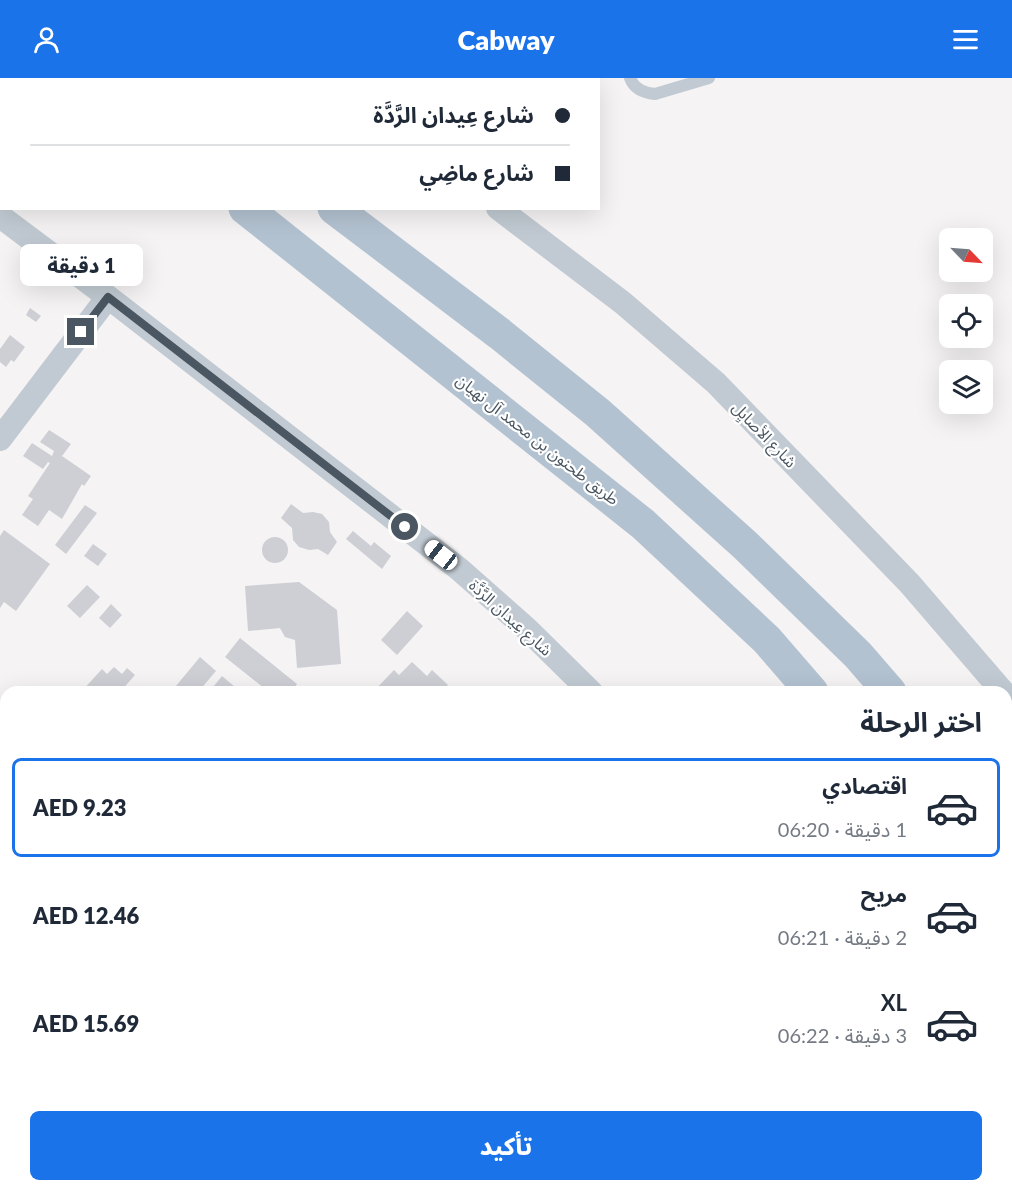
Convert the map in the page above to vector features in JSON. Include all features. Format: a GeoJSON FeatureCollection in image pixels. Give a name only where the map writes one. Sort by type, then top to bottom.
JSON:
{"type":"FeatureCollection","features":[{"type":"Feature","properties":{"kind":"main road","name":"طريق طحنون بن محمد آل نهيان"},"geometry":{"type":"LineString","coordinates":[[248,210],[587,477],[643,524],[767,640],[807,686]]}},
{"type":"Feature","properties":{"kind":"main road"},"geometry":{"type":"LineString","coordinates":[[337,210],[500,334],[598,413],[745,545],[858,655],[885,686]]}},
{"type":"Feature","properties":{"kind":"street","name":"شارع الأصايِل"},"geometry":{"type":"LineString","coordinates":[[501,210],[623,303],[716,383],[909,584],[998,686]]}},
{"type":"Feature","properties":{"kind":"street","name":"شارع عِيدان الرَّدَّة"},"geometry":{"type":"LineString","coordinates":[[0,216],[459,569],[528,630],[585,686]]}},
{"type":"Feature","properties":{"kind":"street"},"geometry":{"type":"LineString","coordinates":[[0,439],[108,297]]}},
{"type":"Feature","properties":{"kind":"street"},"geometry":{"type":"LineString","coordinates":[[767,640],[775,660],[792,686]]}},
{"type":"Feature","properties":{"kind":"lane"},"geometry":{"type":"LineString","coordinates":[[630,78],[638,89],[655,94],[694,80],[709,78]]}},
{"type":"Feature","properties":{"kind":"building"},"geometry":{"type":"Polygon","coordinates":[[[30,308],[41,316],[36,322],[26,315],[30,308]]]}},
{"type":"Feature","properties":{"kind":"building"},"geometry":{"type":"Polygon","coordinates":[[[10,335],[25,347],[14,362],[11,360],[6,367],[0,362],[0,349],[10,335]]]}},
{"type":"Feature","properties":{"kind":"building"},"geometry":{"type":"Polygon","coordinates":[[[49,430],[71,444],[62,456],[91,476],[84,486],[82,484],[62,519],[49,510],[38,526],[22,515],[33,499],[28,496],[50,463],[48,462],[43,469],[23,456],[32,443],[52,456],[54,451],[40,442],[49,430]]]}},
{"type":"Feature","properties":{"kind":"building"},"geometry":{"type":"Polygon","coordinates":[[[291,504],[303,513],[322,514],[329,522],[330,532],[337,542],[328,555],[318,549],[309,550],[299,547],[293,540],[292,528],[281,518],[291,504]]]}},
{"type":"Feature","properties":{"kind":"building"},"geometry":{"type":"Polygon","coordinates":[[[85,505],[97,513],[66,554],[55,545],[85,505]]]}},
{"type":"Feature","properties":{"kind":"building"},"geometry":{"type":"Polygon","coordinates":[[[4,530],[50,564],[16,611],[4,602],[0,608],[0,536],[4,530]]]}},
{"type":"Feature","properties":{"kind":"building"},"geometry":{"type":"Polygon","coordinates":[[[353,531],[371,546],[374,542],[391,556],[382,569],[346,539],[353,531]]]}},
{"type":"Feature","properties":{"kind":"building"},"geometry":{"type":"Polygon","coordinates":[[[275,537],[284,541],[288,550],[284,559],[275,563],[266,559],[262,550],[266,541],[275,537]]]}},
{"type":"Feature","properties":{"kind":"building"},"geometry":{"type":"Polygon","coordinates":[[[93,544],[107,554],[98,566],[84,556],[93,544]]]}},
{"type":"Feature","properties":{"kind":"building"},"geometry":{"type":"Polygon","coordinates":[[[299,582],[337,610],[341,664],[297,668],[295,640],[285,637],[280,628],[248,631],[245,586],[299,582]]]}},
{"type":"Feature","properties":{"kind":"building"},"geometry":{"type":"Polygon","coordinates":[[[87,585],[100,597],[80,618],[67,606],[87,585]]]}},
{"type":"Feature","properties":{"kind":"building"},"geometry":{"type":"Polygon","coordinates":[[[111,604],[122,615],[110,628],[99,618],[111,604]]]}},
{"type":"Feature","properties":{"kind":"building"},"geometry":{"type":"Polygon","coordinates":[[[407,611],[423,626],[397,655],[381,640],[407,611]]]}},
{"type":"Feature","properties":{"kind":"building"},"geometry":{"type":"Polygon","coordinates":[[[240,638],[297,684],[296,686],[261,686],[225,657],[240,638]]]}},
{"type":"Feature","properties":{"kind":"building"},"geometry":{"type":"Polygon","coordinates":[[[200,657],[216,671],[203,686],[176,686],[200,657]]]}},
{"type":"Feature","properties":{"kind":"building"},"geometry":{"type":"Polygon","coordinates":[[[412,662],[427,676],[432,670],[448,685],[379,686],[394,670],[399,675],[412,662]]]}},
{"type":"Feature","properties":{"kind":"building"},"geometry":{"type":"Polygon","coordinates":[[[114,667],[122,674],[127,668],[135,675],[125,686],[86,686],[102,669],[107,674],[114,667]]]}},
{"type":"Feature","properties":{"kind":"building"},"geometry":{"type":"Polygon","coordinates":[[[222,676],[234,686],[214,686],[222,676]]]}},
{"type":"Feature","properties":{"kind":"route"},"geometry":{"type":"LineString","coordinates":[[81,332],[108,297],[405,527]]}}]}
